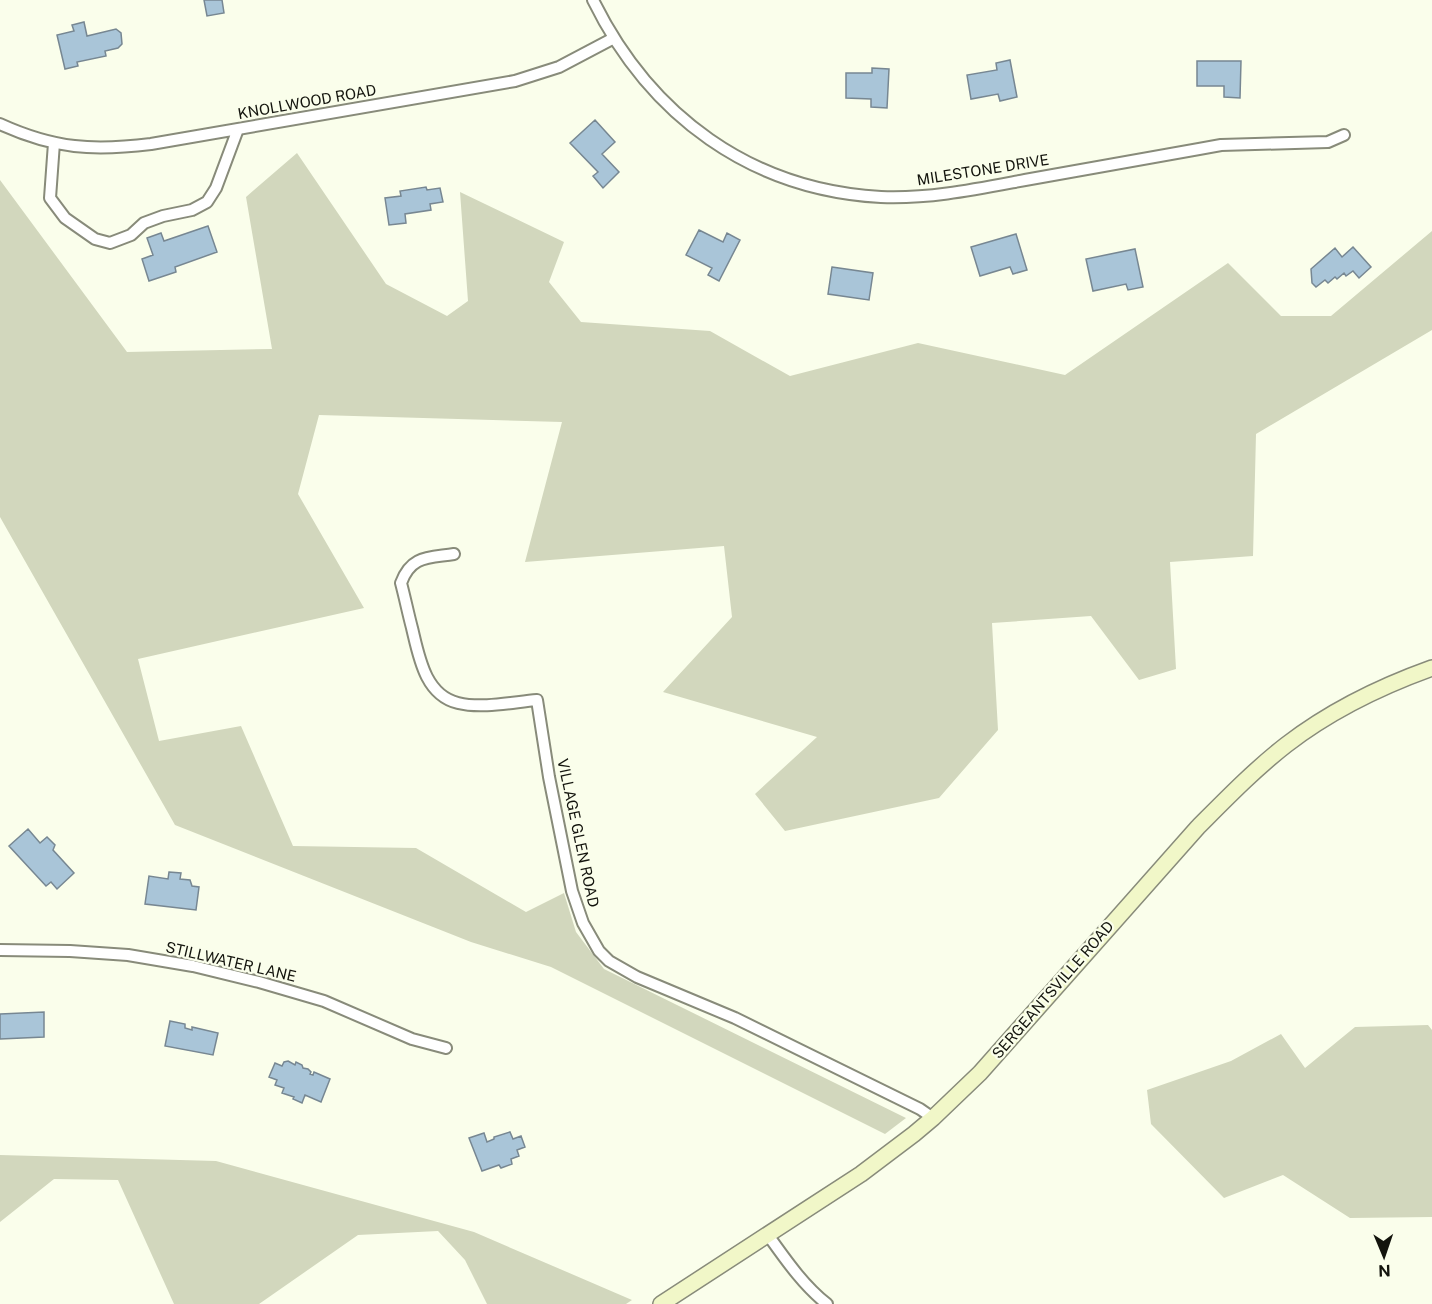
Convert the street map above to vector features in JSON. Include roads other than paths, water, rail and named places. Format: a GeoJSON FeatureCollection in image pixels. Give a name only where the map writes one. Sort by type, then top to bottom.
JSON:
{"type":"FeatureCollection","features":[{"type":"Feature","properties":{"kind":"main road","name":"SERGEANTSVILLE ROAD"},"geometry":{"type":"LineString","coordinates":[[661,1304],[886,1156],[933,1118],[980,1073],[1198,827],[1226,798],[1285,746],[1349,704],[1381,688],[1432,668]]}},
{"type":"Feature","properties":{"kind":"street","name":"MILESTONE DRIVE"},"geometry":{"type":"LineString","coordinates":[[593,0],[614,38],[636,69],[666,105],[703,136],[762,170],[812,186],[860,195],[907,197],[956,192],[1199,148],[1221,145],[1328,142],[1344,135]]}},
{"type":"Feature","properties":{"kind":"street","name":"KNOLLWOOD ROAD"},"geometry":{"type":"LineString","coordinates":[[0,124],[34,138],[75,147],[102,149],[152,144],[515,81],[560,67],[614,38]]}},
{"type":"Feature","properties":{"kind":"street"},"geometry":{"type":"LineString","coordinates":[[54,143],[50,198],[65,218],[95,239],[110,243],[131,235],[144,223],[192,210],[207,202],[216,188],[238,129]]}},
{"type":"Feature","properties":{"kind":"street","name":"VILLAGE GLEN ROAD"},"geometry":{"type":"LineString","coordinates":[[454,554],[411,564],[401,583],[421,665],[430,683],[439,693],[459,703],[482,705],[537,700],[549,777],[572,891],[583,923],[599,951],[609,961],[637,977],[735,1018],[920,1109],[933,1118]]}},
{"type":"Feature","properties":{"kind":"street","name":"STILLWATER LANE"},"geometry":{"type":"LineString","coordinates":[[0,950],[128,955],[193,966],[324,1001],[412,1039],[446,1048]]}},
{"type":"Feature","properties":{"kind":"street"},"geometry":{"type":"LineString","coordinates":[[768,1235],[800,1278],[827,1304]]}}]}
